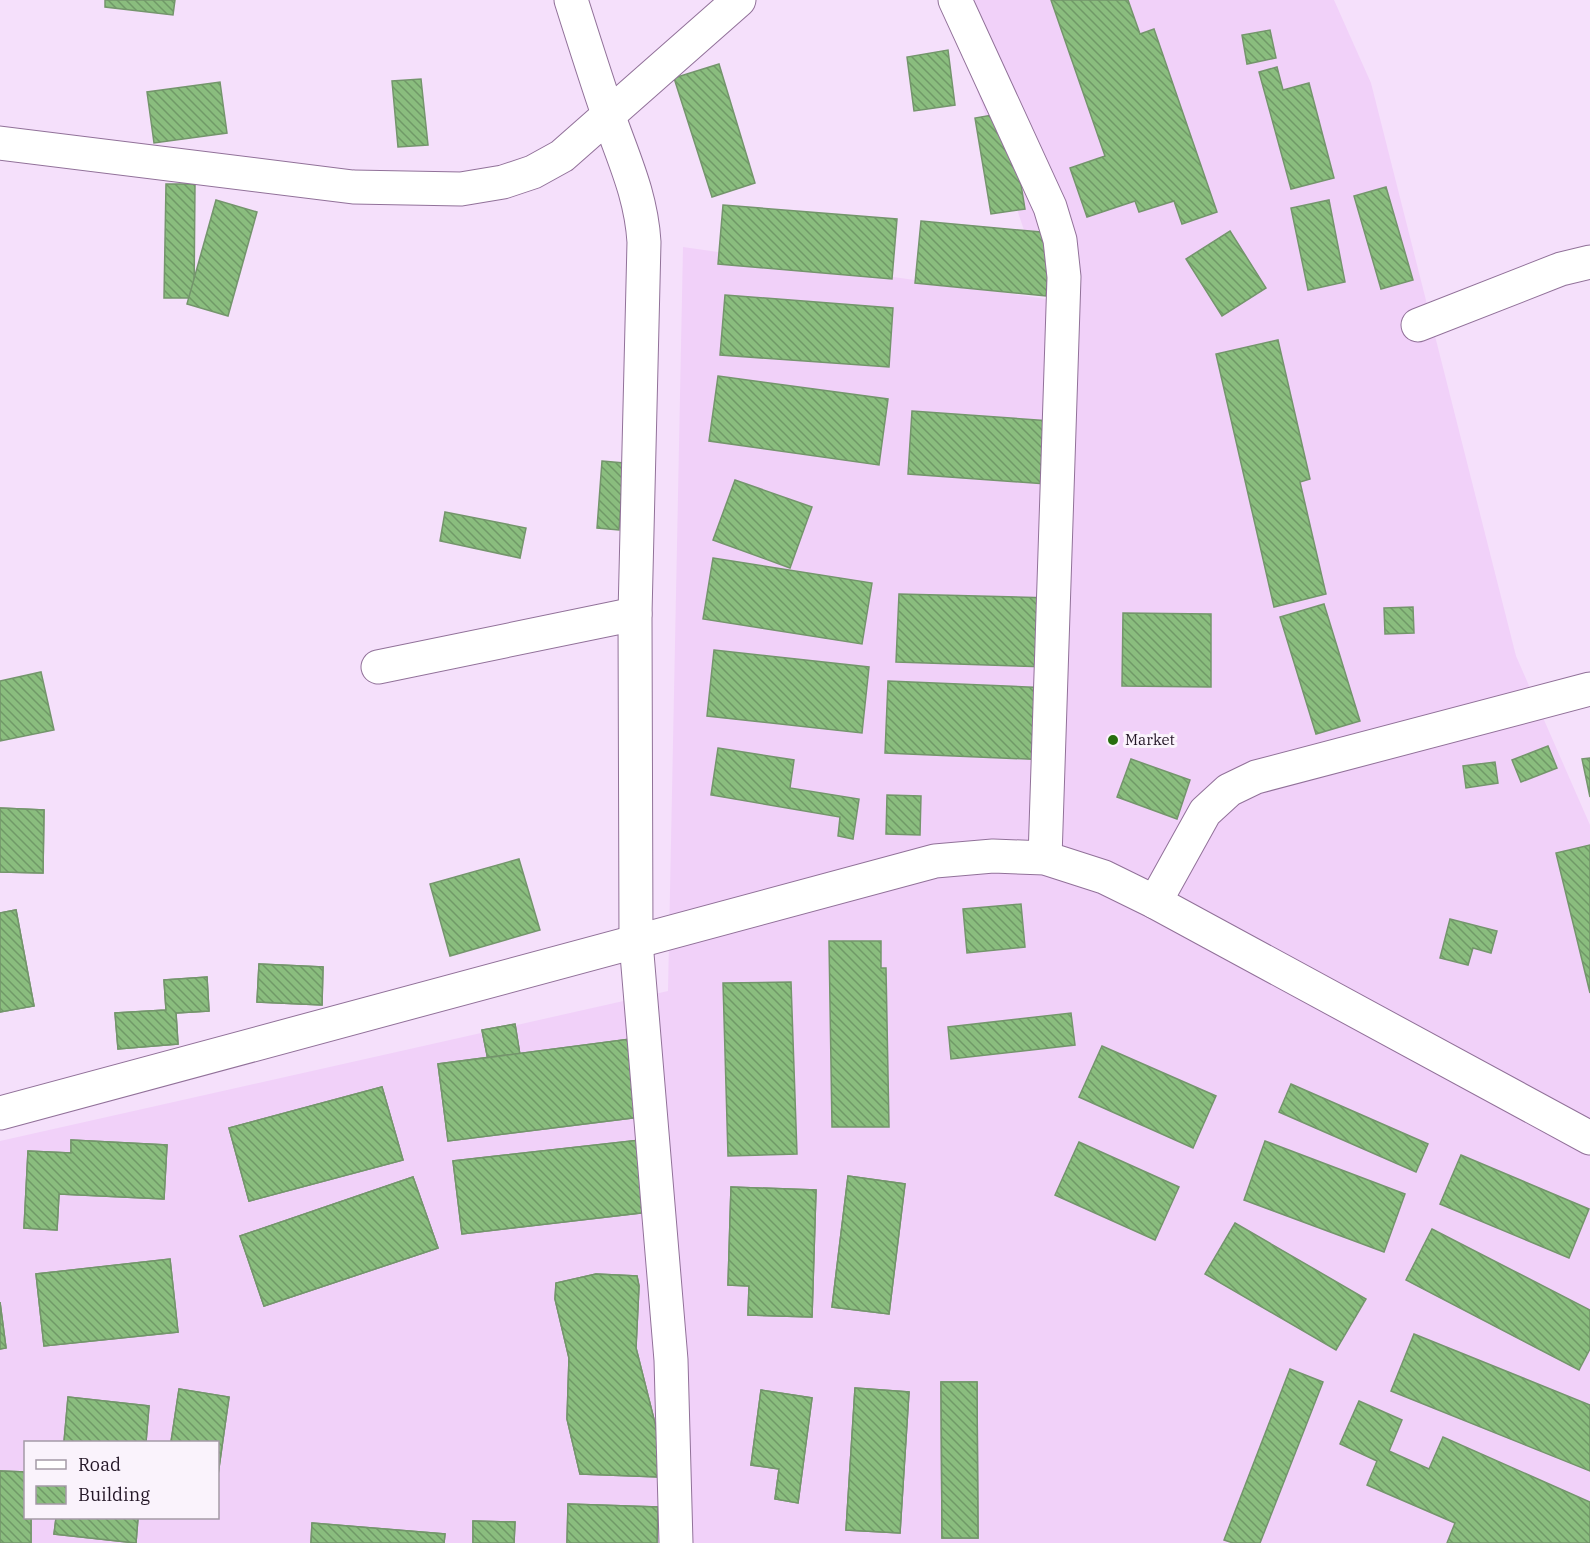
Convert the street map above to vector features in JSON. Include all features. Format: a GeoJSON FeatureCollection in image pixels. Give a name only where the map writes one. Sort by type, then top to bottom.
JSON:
{"type":"FeatureCollection","features":[{"type":"Feature","properties":{"kind":"street"},"geometry":{"type":"LineString","coordinates":[[571,0],[637,194],[644,242],[635,614],[636,942],[671,1360],[676,1543]]}},
{"type":"Feature","properties":{"kind":"street"},"geometry":{"type":"LineString","coordinates":[[0,143],[353,187],[461,189],[503,182],[532,172],[562,156],[739,0]]}},
{"type":"Feature","properties":{"kind":"street"},"geometry":{"type":"LineString","coordinates":[[955,0],[1050,207],[1060,240],[1063,268],[1045,858]]}},
{"type":"Feature","properties":{"kind":"street"},"geometry":{"type":"LineString","coordinates":[[1418,325],[1561,269],[1590,262]]}},
{"type":"Feature","properties":{"kind":"street"},"geometry":{"type":"LineString","coordinates":[[378,667],[635,614]]}},
{"type":"Feature","properties":{"kind":"street"},"geometry":{"type":"LineString","coordinates":[[1155,902],[1205,812],[1229,790],[1256,777],[1590,689]]}},
{"type":"Feature","properties":{"kind":"street"},"geometry":{"type":"LineString","coordinates":[[0,1113],[935,861],[993,856],[1045,858],[1104,877],[1155,902],[1590,1138]]}},
{"type":"Feature","properties":{"kind":"shaded area","name":"Market"},"geometry":{"type":"Polygon","coordinates":[[[947,0],[1334,0],[1371,83],[1516,656],[1590,825],[1590,1543],[0,1543],[0,1141],[668,991],[683,247],[1047,299],[947,0]]]}},
{"type":"Feature","properties":{"kind":"building"},"geometry":{"type":"Polygon","coordinates":[[[105,0],[175,0],[173,15],[105,7],[105,0]]]}},
{"type":"Feature","properties":{"kind":"building"},"geometry":{"type":"Polygon","coordinates":[[[1051,0],[1128,0],[1140,34],[1154,29],[1217,212],[1182,224],[1174,201],[1139,212],[1135,201],[1087,217],[1070,168],[1105,156],[1051,0]]]}},
{"type":"Feature","properties":{"kind":"building"},"geometry":{"type":"Polygon","coordinates":[[[1270,30],[1276,58],[1247,64],[1242,35],[1270,30]]]}},
{"type":"Feature","properties":{"kind":"building"},"geometry":{"type":"Polygon","coordinates":[[[948,50],[955,105],[914,111],[907,57],[948,50]]]}},
{"type":"Feature","properties":{"kind":"building"},"geometry":{"type":"Polygon","coordinates":[[[719,64],[755,183],[712,197],[674,78],[719,64]]]}},
{"type":"Feature","properties":{"kind":"building"},"geometry":{"type":"Polygon","coordinates":[[[1277,67],[1283,90],[1309,83],[1334,178],[1291,189],[1259,72],[1277,67]]]}},
{"type":"Feature","properties":{"kind":"building"},"geometry":{"type":"Polygon","coordinates":[[[421,79],[428,145],[398,147],[392,81],[421,79]]]}},
{"type":"Feature","properties":{"kind":"building"},"geometry":{"type":"Polygon","coordinates":[[[220,82],[227,133],[154,143],[147,92],[220,82]]]}},
{"type":"Feature","properties":{"kind":"building"},"geometry":{"type":"Polygon","coordinates":[[[1009,112],[1025,209],[991,214],[975,118],[1009,112]]]}},
{"type":"Feature","properties":{"kind":"building"},"geometry":{"type":"Polygon","coordinates":[[[166,184],[195,184],[194,298],[164,298],[166,184]]]}},
{"type":"Feature","properties":{"kind":"building"},"geometry":{"type":"Polygon","coordinates":[[[1386,187],[1413,280],[1381,289],[1354,196],[1386,187]]]}},
{"type":"Feature","properties":{"kind":"building"},"geometry":{"type":"Polygon","coordinates":[[[216,200],[257,212],[228,316],[187,304],[216,200]]]}},
{"type":"Feature","properties":{"kind":"building"},"geometry":{"type":"Polygon","coordinates":[[[1329,200],[1345,282],[1308,290],[1291,208],[1329,200]]]}},
{"type":"Feature","properties":{"kind":"building"},"geometry":{"type":"Polygon","coordinates":[[[723,205],[897,219],[892,279],[718,264],[723,205]]]}},
{"type":"Feature","properties":{"kind":"building"},"geometry":{"type":"Polygon","coordinates":[[[921,221],[1052,233],[1046,296],[915,283],[921,221]]]}},
{"type":"Feature","properties":{"kind":"building"},"geometry":{"type":"Polygon","coordinates":[[[1230,231],[1266,288],[1222,316],[1186,259],[1230,231]]]}},
{"type":"Feature","properties":{"kind":"building"},"geometry":{"type":"Polygon","coordinates":[[[725,295],[893,308],[889,367],[720,355],[725,295]]]}},
{"type":"Feature","properties":{"kind":"building"},"geometry":{"type":"Polygon","coordinates":[[[1278,340],[1310,479],[1300,482],[1326,594],[1274,607],[1216,354],[1278,340]]]}},
{"type":"Feature","properties":{"kind":"building"},"geometry":{"type":"Polygon","coordinates":[[[718,376],[888,399],[879,465],[709,441],[718,376]]]}},
{"type":"Feature","properties":{"kind":"building"},"geometry":{"type":"Polygon","coordinates":[[[912,411],[1065,422],[1060,485],[908,474],[912,411]]]}},
{"type":"Feature","properties":{"kind":"building"},"geometry":{"type":"Polygon","coordinates":[[[602,461],[624,463],[619,530],[597,528],[602,461]]]}},
{"type":"Feature","properties":{"kind":"building"},"geometry":{"type":"Polygon","coordinates":[[[735,480],[812,507],[790,568],[713,540],[735,480]]]}},
{"type":"Feature","properties":{"kind":"building"},"geometry":{"type":"Polygon","coordinates":[[[445,512],[526,528],[520,558],[440,541],[445,512]]]}},
{"type":"Feature","properties":{"kind":"building"},"geometry":{"type":"Polygon","coordinates":[[[713,558],[872,583],[862,644],[703,619],[713,558]]]}},
{"type":"Feature","properties":{"kind":"building"},"geometry":{"type":"Polygon","coordinates":[[[899,594],[1052,598],[1050,667],[896,662],[899,594]]]}},
{"type":"Feature","properties":{"kind":"building"},"geometry":{"type":"Polygon","coordinates":[[[1324,604],[1360,721],[1316,734],[1280,617],[1324,604]]]}},
{"type":"Feature","properties":{"kind":"building"},"geometry":{"type":"Polygon","coordinates":[[[1413,607],[1414,633],[1385,634],[1384,608],[1413,607]]]}},
{"type":"Feature","properties":{"kind":"building"},"geometry":{"type":"Polygon","coordinates":[[[1123,613],[1211,614],[1211,687],[1122,686],[1123,613]]]}},
{"type":"Feature","properties":{"kind":"building"},"geometry":{"type":"Polygon","coordinates":[[[714,650],[869,667],[862,733],[707,716],[714,650]]]}},
{"type":"Feature","properties":{"kind":"building"},"geometry":{"type":"Polygon","coordinates":[[[41,672],[54,730],[0,741],[0,681],[41,672]]]}},
{"type":"Feature","properties":{"kind":"building"},"geometry":{"type":"Polygon","coordinates":[[[888,681],[1051,688],[1049,760],[885,753],[888,681]]]}},
{"type":"Feature","properties":{"kind":"building"},"geometry":{"type":"Polygon","coordinates":[[[1548,746],[1557,768],[1521,782],[1512,760],[1548,746]]]}},
{"type":"Feature","properties":{"kind":"building"},"geometry":{"type":"Polygon","coordinates":[[[718,748],[794,760],[790,788],[859,799],[853,839],[838,836],[840,817],[711,795],[718,748]]]}},
{"type":"Feature","properties":{"kind":"building"},"geometry":{"type":"Polygon","coordinates":[[[1590,758],[1590,797],[1582,759],[1590,758]]]}},
{"type":"Feature","properties":{"kind":"building"},"geometry":{"type":"Polygon","coordinates":[[[1131,759],[1190,780],[1177,819],[1117,797],[1131,759]]]}},
{"type":"Feature","properties":{"kind":"building"},"geometry":{"type":"Polygon","coordinates":[[[1495,762],[1498,783],[1466,788],[1463,766],[1495,762]]]}},
{"type":"Feature","properties":{"kind":"building"},"geometry":{"type":"Polygon","coordinates":[[[887,795],[921,796],[920,835],[886,834],[887,795]]]}},
{"type":"Feature","properties":{"kind":"building"},"geometry":{"type":"Polygon","coordinates":[[[0,808],[44,810],[43,873],[0,872],[0,808]]]}},
{"type":"Feature","properties":{"kind":"building"},"geometry":{"type":"Polygon","coordinates":[[[0,808],[44,810],[43,873],[0,872],[0,808]]]}},
{"type":"Feature","properties":{"kind":"building"},"geometry":{"type":"Polygon","coordinates":[[[1590,845],[1590,993],[1556,853],[1590,845]]]}},
{"type":"Feature","properties":{"kind":"building"},"geometry":{"type":"Polygon","coordinates":[[[519,859],[540,930],[450,956],[430,884],[519,859]]]}},
{"type":"Feature","properties":{"kind":"building"},"geometry":{"type":"Polygon","coordinates":[[[1021,904],[1025,947],[967,953],[963,909],[1021,904]]]}},
{"type":"Feature","properties":{"kind":"building"},"geometry":{"type":"Polygon","coordinates":[[[16,910],[34,1006],[0,1012],[0,913],[16,910]]]}},
{"type":"Feature","properties":{"kind":"building"},"geometry":{"type":"Polygon","coordinates":[[[16,910],[34,1006],[0,1012],[0,913],[16,910]]]}},
{"type":"Feature","properties":{"kind":"building"},"geometry":{"type":"Polygon","coordinates":[[[1450,919],[1497,931],[1491,953],[1473,948],[1468,965],[1440,958],[1450,919]]]}},
{"type":"Feature","properties":{"kind":"building"},"geometry":{"type":"Polygon","coordinates":[[[829,941],[881,941],[881,968],[886,968],[889,1127],[832,1127],[829,941]]]}},
{"type":"Feature","properties":{"kind":"building"},"geometry":{"type":"Polygon","coordinates":[[[259,964],[323,967],[322,1005],[257,1002],[259,964]]]}},
{"type":"Feature","properties":{"kind":"building"},"geometry":{"type":"Polygon","coordinates":[[[259,964],[323,967],[322,1005],[257,1002],[259,964]]]}},
{"type":"Feature","properties":{"kind":"building"},"geometry":{"type":"Polygon","coordinates":[[[207,977],[209,1011],[176,1013],[178,1044],[118,1049],[115,1013],[166,1010],[164,980],[207,977]]]}},
{"type":"Feature","properties":{"kind":"building"},"geometry":{"type":"Polygon","coordinates":[[[207,977],[209,1011],[176,1013],[178,1044],[118,1049],[115,1013],[166,1010],[164,980],[207,977]]]}},
{"type":"Feature","properties":{"kind":"building"},"geometry":{"type":"Polygon","coordinates":[[[791,982],[797,1154],[728,1156],[723,983],[791,982]]]}},
{"type":"Feature","properties":{"kind":"building"},"geometry":{"type":"Polygon","coordinates":[[[1071,1013],[1075,1045],[951,1059],[948,1027],[1071,1013]]]}},
{"type":"Feature","properties":{"kind":"building"},"geometry":{"type":"Polygon","coordinates":[[[515,1024],[520,1055],[488,1060],[482,1030],[515,1024]]]}},
{"type":"Feature","properties":{"kind":"building"},"geometry":{"type":"Polygon","coordinates":[[[515,1024],[520,1055],[488,1060],[482,1030],[515,1024]]]}},
{"type":"Feature","properties":{"kind":"building"},"geometry":{"type":"Polygon","coordinates":[[[630,1039],[640,1117],[448,1141],[438,1064],[630,1039]]]}},
{"type":"Feature","properties":{"kind":"building"},"geometry":{"type":"Polygon","coordinates":[[[630,1039],[640,1117],[448,1141],[438,1064],[630,1039]]]}},
{"type":"Feature","properties":{"kind":"building"},"geometry":{"type":"Polygon","coordinates":[[[1102,1046],[1216,1096],[1193,1148],[1079,1097],[1102,1046]]]}},
{"type":"Feature","properties":{"kind":"building"},"geometry":{"type":"Polygon","coordinates":[[[1291,1084],[1428,1144],[1416,1172],[1279,1112],[1291,1084]]]}},
{"type":"Feature","properties":{"kind":"building"},"geometry":{"type":"Polygon","coordinates":[[[382,1087],[403,1160],[249,1201],[229,1128],[382,1087]]]}},
{"type":"Feature","properties":{"kind":"building"},"geometry":{"type":"Polygon","coordinates":[[[382,1087],[403,1160],[249,1201],[229,1128],[382,1087]]]}},
{"type":"Feature","properties":{"kind":"building"},"geometry":{"type":"Polygon","coordinates":[[[71,1140],[167,1145],[164,1199],[59,1194],[57,1230],[24,1228],[28,1151],[71,1153],[71,1140]]]}},
{"type":"Feature","properties":{"kind":"building"},"geometry":{"type":"Polygon","coordinates":[[[71,1140],[167,1145],[164,1199],[59,1194],[57,1230],[24,1228],[28,1151],[71,1153],[71,1140]]]}},
{"type":"Feature","properties":{"kind":"building"},"geometry":{"type":"Polygon","coordinates":[[[640,1140],[649,1212],[462,1234],[453,1161],[640,1140]]]}},
{"type":"Feature","properties":{"kind":"building"},"geometry":{"type":"Polygon","coordinates":[[[640,1140],[649,1212],[462,1234],[453,1161],[640,1140]]]}},
{"type":"Feature","properties":{"kind":"building"},"geometry":{"type":"Polygon","coordinates":[[[1265,1141],[1405,1194],[1384,1252],[1244,1200],[1265,1141]]]}},
{"type":"Feature","properties":{"kind":"building"},"geometry":{"type":"Polygon","coordinates":[[[1079,1142],[1179,1187],[1155,1240],[1055,1195],[1079,1142]]]}},
{"type":"Feature","properties":{"kind":"building"},"geometry":{"type":"Polygon","coordinates":[[[1461,1155],[1589,1209],[1569,1258],[1440,1204],[1461,1155]]]}},
{"type":"Feature","properties":{"kind":"building"},"geometry":{"type":"Polygon","coordinates":[[[848,1176],[905,1184],[889,1314],[832,1307],[848,1176]]]}},
{"type":"Feature","properties":{"kind":"building"},"geometry":{"type":"Polygon","coordinates":[[[848,1176],[905,1184],[889,1314],[832,1307],[848,1176]]]}},
{"type":"Feature","properties":{"kind":"building"},"geometry":{"type":"Polygon","coordinates":[[[413,1177],[438,1248],[264,1306],[240,1236],[413,1177]]]}},
{"type":"Feature","properties":{"kind":"building"},"geometry":{"type":"Polygon","coordinates":[[[413,1177],[438,1248],[264,1306],[240,1236],[413,1177]]]}},
{"type":"Feature","properties":{"kind":"building"},"geometry":{"type":"Polygon","coordinates":[[[731,1187],[816,1190],[812,1317],[748,1315],[749,1286],[728,1285],[731,1187]]]}},
{"type":"Feature","properties":{"kind":"building"},"geometry":{"type":"Polygon","coordinates":[[[731,1187],[816,1190],[812,1317],[748,1315],[749,1286],[728,1285],[731,1187]]]}},
{"type":"Feature","properties":{"kind":"building"},"geometry":{"type":"Polygon","coordinates":[[[1235,1223],[1366,1299],[1336,1350],[1205,1274],[1235,1223]]]}},
{"type":"Feature","properties":{"kind":"building"},"geometry":{"type":"Polygon","coordinates":[[[1432,1229],[1590,1310],[1590,1349],[1579,1370],[1406,1280],[1432,1229]]]}},
{"type":"Feature","properties":{"kind":"building"},"geometry":{"type":"Polygon","coordinates":[[[170,1259],[178,1332],[44,1346],[36,1274],[170,1259]]]}},
{"type":"Feature","properties":{"kind":"building"},"geometry":{"type":"Polygon","coordinates":[[[170,1259],[178,1332],[44,1346],[36,1274],[170,1259]]]}},
{"type":"Feature","properties":{"kind":"building"},"geometry":{"type":"Polygon","coordinates":[[[596,1274],[637,1276],[639,1286],[636,1348],[661,1447],[659,1477],[580,1474],[567,1419],[569,1358],[555,1299],[556,1283],[596,1274]]]}},
{"type":"Feature","properties":{"kind":"building"},"geometry":{"type":"Polygon","coordinates":[[[596,1274],[637,1276],[639,1286],[636,1348],[661,1447],[659,1477],[580,1474],[567,1419],[569,1358],[555,1299],[556,1283],[596,1274]]]}},
{"type":"Feature","properties":{"kind":"building"},"geometry":{"type":"Polygon","coordinates":[[[0,1302],[6,1348],[0,1349],[0,1302]]]}},
{"type":"Feature","properties":{"kind":"building"},"geometry":{"type":"Polygon","coordinates":[[[0,1302],[6,1348],[0,1349],[0,1302]]]}},
{"type":"Feature","properties":{"kind":"building"},"geometry":{"type":"Polygon","coordinates":[[[1414,1334],[1590,1405],[1590,1471],[1391,1391],[1414,1334]]]}},
{"type":"Feature","properties":{"kind":"building"},"geometry":{"type":"Polygon","coordinates":[[[1290,1369],[1323,1382],[1260,1543],[1233,1543],[1224,1540],[1290,1369]]]}},
{"type":"Feature","properties":{"kind":"building"},"geometry":{"type":"Polygon","coordinates":[[[941,1382],[977,1382],[978,1538],[942,1538],[941,1382]]]}},
{"type":"Feature","properties":{"kind":"building"},"geometry":{"type":"Polygon","coordinates":[[[941,1382],[977,1382],[978,1538],[942,1538],[941,1382]]]}},
{"type":"Feature","properties":{"kind":"building"},"geometry":{"type":"Polygon","coordinates":[[[855,1388],[909,1392],[900,1533],[846,1530],[855,1388]]]}},
{"type":"Feature","properties":{"kind":"building"},"geometry":{"type":"Polygon","coordinates":[[[855,1388],[909,1392],[900,1533],[846,1530],[855,1388]]]}},
{"type":"Feature","properties":{"kind":"building"},"geometry":{"type":"Polygon","coordinates":[[[179,1389],[229,1397],[219,1468],[219,1441],[171,1441],[179,1389]]]}},
{"type":"Feature","properties":{"kind":"building"},"geometry":{"type":"Polygon","coordinates":[[[179,1389],[229,1397],[219,1468],[219,1441],[171,1441],[179,1389]]]}},
{"type":"Feature","properties":{"kind":"building"},"geometry":{"type":"Polygon","coordinates":[[[761,1390],[812,1398],[798,1503],[775,1499],[779,1469],[751,1465],[761,1390]]]}},
{"type":"Feature","properties":{"kind":"building"},"geometry":{"type":"Polygon","coordinates":[[[761,1390],[812,1398],[798,1503],[775,1499],[779,1469],[751,1465],[761,1390]]]}},
{"type":"Feature","properties":{"kind":"building"},"geometry":{"type":"Polygon","coordinates":[[[68,1397],[149,1406],[146,1441],[64,1441],[68,1397]]]}},
{"type":"Feature","properties":{"kind":"building"},"geometry":{"type":"Polygon","coordinates":[[[68,1397],[149,1406],[146,1441],[64,1441],[68,1397]]]}},
{"type":"Feature","properties":{"kind":"building"},"geometry":{"type":"Polygon","coordinates":[[[1359,1401],[1402,1420],[1389,1451],[1429,1469],[1443,1437],[1590,1502],[1590,1543],[1447,1543],[1455,1523],[1367,1485],[1377,1461],[1340,1444],[1359,1401]]]}},
{"type":"Feature","properties":{"kind":"building"},"geometry":{"type":"Polygon","coordinates":[[[0,1471],[24,1472],[24,1519],[31,1519],[31,1543],[0,1543],[0,1471]]]}},
{"type":"Feature","properties":{"kind":"building"},"geometry":{"type":"Polygon","coordinates":[[[0,1471],[24,1472],[24,1519],[31,1519],[31,1543],[0,1543],[0,1471]]]}},
{"type":"Feature","properties":{"kind":"building"},"geometry":{"type":"Polygon","coordinates":[[[568,1504],[658,1507],[657,1543],[567,1543],[568,1504]]]}},
{"type":"Feature","properties":{"kind":"building"},"geometry":{"type":"Polygon","coordinates":[[[568,1504],[658,1507],[657,1543],[567,1543],[568,1504]]]}},
{"type":"Feature","properties":{"kind":"building"},"geometry":{"type":"Polygon","coordinates":[[[56,1519],[138,1519],[136,1543],[54,1534],[56,1519]]]}},
{"type":"Feature","properties":{"kind":"building"},"geometry":{"type":"Polygon","coordinates":[[[56,1519],[138,1519],[136,1543],[54,1534],[56,1519]]]}},
{"type":"Feature","properties":{"kind":"building"},"geometry":{"type":"Polygon","coordinates":[[[473,1521],[515,1522],[514,1543],[473,1543],[473,1521]]]}},
{"type":"Feature","properties":{"kind":"building"},"geometry":{"type":"Polygon","coordinates":[[[473,1521],[515,1522],[514,1543],[473,1543],[473,1521]]]}},
{"type":"Feature","properties":{"kind":"building"},"geometry":{"type":"Polygon","coordinates":[[[312,1523],[445,1534],[444,1543],[311,1543],[312,1523]]]}},
{"type":"Feature","properties":{"kind":"building"},"geometry":{"type":"Polygon","coordinates":[[[312,1523],[445,1534],[444,1543],[311,1543],[312,1523]]]}},
{"type":"Feature","properties":{"kind":"place","name":"Market"},"geometry":{"type":"Point","coordinates":[1113,740]}}]}
